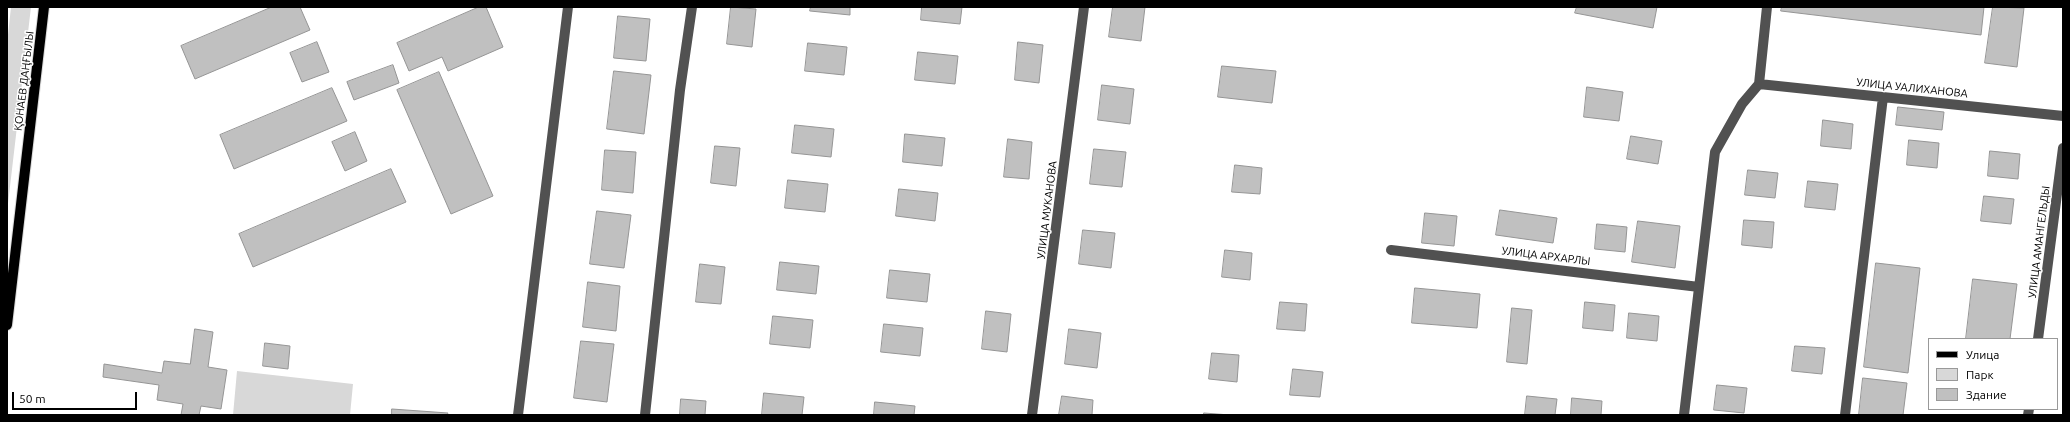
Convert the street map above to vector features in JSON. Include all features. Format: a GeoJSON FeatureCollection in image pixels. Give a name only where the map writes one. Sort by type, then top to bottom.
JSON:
{"type":"FeatureCollection","features":[{"type":"Feature","properties":{"kind":"main road","name":"ҚОНАЕВ ДАҢҒЫЛЫ"},"geometry":{"type":"LineString","coordinates":[[7,325],[44,7]]}},
{"type":"Feature","properties":{"kind":"street"},"geometry":{"type":"LineString","coordinates":[[518,415],[568,7]]}},
{"type":"Feature","properties":{"kind":"street"},"geometry":{"type":"LineString","coordinates":[[645,415],[680,90],[692,7]]}},
{"type":"Feature","properties":{"kind":"street","name":"УЛИЦА МУКАНОВА"},"geometry":{"type":"LineString","coordinates":[[1032,415],[1084,7]]}},
{"type":"Feature","properties":{"kind":"street"},"geometry":{"type":"LineString","coordinates":[[1684,415],[1715,152],[1742,104],[1759,84],[1767,7]]}},
{"type":"Feature","properties":{"kind":"street","name":"УЛИЦА УАЛИХАНОВА"},"geometry":{"type":"LineString","coordinates":[[1759,84],[2063,116]]}},
{"type":"Feature","properties":{"kind":"street"},"geometry":{"type":"LineString","coordinates":[[1845,415],[1883,97]]}},
{"type":"Feature","properties":{"kind":"street","name":"УЛИЦА АМАНГЕЛЬДЫ"},"geometry":{"type":"LineString","coordinates":[[2038,338],[2063,148]]}},
{"type":"Feature","properties":{"kind":"street","name":"УЛИЦА АРХАРЛЫ"},"geometry":{"type":"LineString","coordinates":[[1391,250],[1699,287]]}},
{"type":"Feature","properties":{"kind":"green space"},"geometry":{"type":"Polygon","coordinates":[[[11,7],[31,7],[7,212],[7,44],[11,7]]]}},
{"type":"Feature","properties":{"kind":"green space"},"geometry":{"type":"Polygon","coordinates":[[[237,371],[353,384],[350,415],[233,415],[237,371]]]}},
{"type":"Feature","properties":{"kind":"building"},"geometry":{"type":"Polygon","coordinates":[[[272,7],[300,7],[310,30],[195,79],[181,46],[272,7]]]}},
{"type":"Feature","properties":{"kind":"building"},"geometry":{"type":"Polygon","coordinates":[[[479,7],[486,7],[503,47],[448,71],[442,57],[409,71],[397,43],[479,7]]]}},
{"type":"Feature","properties":{"kind":"building"},"geometry":{"type":"Polygon","coordinates":[[[731,7],[756,9],[752,47],[727,44],[731,7]]]}},
{"type":"Feature","properties":{"kind":"building"},"geometry":{"type":"Polygon","coordinates":[[[811,7],[850,7],[850,15],[810,11],[811,7]]]}},
{"type":"Feature","properties":{"kind":"building"},"geometry":{"type":"Polygon","coordinates":[[[922,7],[962,7],[960,24],[921,20],[922,7]]]}},
{"type":"Feature","properties":{"kind":"building"},"geometry":{"type":"Polygon","coordinates":[[[1113,7],[1145,7],[1141,41],[1109,37],[1113,7]]]}},
{"type":"Feature","properties":{"kind":"building"},"geometry":{"type":"Polygon","coordinates":[[[1577,7],[1657,7],[1653,28],[1575,13],[1577,7]]]}},
{"type":"Feature","properties":{"kind":"building"},"geometry":{"type":"Polygon","coordinates":[[[1782,7],[1984,7],[1981,35],[1781,11],[1782,7]]]}},
{"type":"Feature","properties":{"kind":"building"},"geometry":{"type":"Polygon","coordinates":[[[1993,7],[2024,8],[2017,67],[1985,63],[1993,7]]]}},
{"type":"Feature","properties":{"kind":"building"},"geometry":{"type":"Polygon","coordinates":[[[618,16],[650,19],[646,61],[614,58],[618,16]]]}},
{"type":"Feature","properties":{"kind":"building"},"geometry":{"type":"Polygon","coordinates":[[[317,42],[329,72],[302,82],[290,53],[317,42]]]}},
{"type":"Feature","properties":{"kind":"building"},"geometry":{"type":"Polygon","coordinates":[[[1018,42],[1043,45],[1039,83],[1015,80],[1018,42]]]}},
{"type":"Feature","properties":{"kind":"building"},"geometry":{"type":"Polygon","coordinates":[[[808,43],[847,47],[844,75],[805,71],[808,43]]]}},
{"type":"Feature","properties":{"kind":"building"},"geometry":{"type":"Polygon","coordinates":[[[918,52],[958,56],[955,84],[915,80],[918,52]]]}},
{"type":"Feature","properties":{"kind":"building"},"geometry":{"type":"Polygon","coordinates":[[[393,65],[399,83],[354,100],[347,82],[393,65]]]}},
{"type":"Feature","properties":{"kind":"building"},"geometry":{"type":"Polygon","coordinates":[[[1222,66],[1276,71],[1272,103],[1218,97],[1222,66]]]}},
{"type":"Feature","properties":{"kind":"building"},"geometry":{"type":"Polygon","coordinates":[[[614,71],[651,75],[644,134],[607,129],[614,71]]]}},
{"type":"Feature","properties":{"kind":"building"},"geometry":{"type":"Polygon","coordinates":[[[439,72],[493,196],[451,214],[397,90],[439,72]]]}},
{"type":"Feature","properties":{"kind":"building"},"geometry":{"type":"Polygon","coordinates":[[[1102,85],[1134,89],[1130,124],[1098,120],[1102,85]]]}},
{"type":"Feature","properties":{"kind":"building"},"geometry":{"type":"Polygon","coordinates":[[[1587,87],[1623,92],[1619,121],[1584,117],[1587,87]]]}},
{"type":"Feature","properties":{"kind":"building"},"geometry":{"type":"Polygon","coordinates":[[[332,88],[347,121],[234,169],[220,135],[332,88]]]}},
{"type":"Feature","properties":{"kind":"building"},"geometry":{"type":"Polygon","coordinates":[[[1898,107],[1944,112],[1942,130],[1896,125],[1898,107]]]}},
{"type":"Feature","properties":{"kind":"building"},"geometry":{"type":"Polygon","coordinates":[[[1823,120],[1853,124],[1851,149],[1821,146],[1823,120]]]}},
{"type":"Feature","properties":{"kind":"building"},"geometry":{"type":"Polygon","coordinates":[[[795,125],[834,129],[831,157],[792,153],[795,125]]]}},
{"type":"Feature","properties":{"kind":"building"},"geometry":{"type":"Polygon","coordinates":[[[355,132],[367,161],[345,171],[332,142],[355,132]]]}},
{"type":"Feature","properties":{"kind":"building"},"geometry":{"type":"Polygon","coordinates":[[[905,134],[945,138],[942,166],[903,162],[905,134]]]}},
{"type":"Feature","properties":{"kind":"building"},"geometry":{"type":"Polygon","coordinates":[[[1631,136],[1662,141],[1658,164],[1627,159],[1631,136]]]}},
{"type":"Feature","properties":{"kind":"building"},"geometry":{"type":"Polygon","coordinates":[[[1008,139],[1032,142],[1029,179],[1004,177],[1008,139]]]}},
{"type":"Feature","properties":{"kind":"building"},"geometry":{"type":"Polygon","coordinates":[[[1909,140],[1939,143],[1937,168],[1907,165],[1909,140]]]}},
{"type":"Feature","properties":{"kind":"building"},"geometry":{"type":"Polygon","coordinates":[[[715,146],[740,148],[736,186],[711,183],[715,146]]]}},
{"type":"Feature","properties":{"kind":"building"},"geometry":{"type":"Polygon","coordinates":[[[1094,149],[1126,152],[1122,187],[1090,184],[1094,149]]]}},
{"type":"Feature","properties":{"kind":"building"},"geometry":{"type":"Polygon","coordinates":[[[605,150],[636,152],[633,193],[602,190],[605,150]]]}},
{"type":"Feature","properties":{"kind":"building"},"geometry":{"type":"Polygon","coordinates":[[[1990,151],[2020,154],[2018,179],[1988,176],[1990,151]]]}},
{"type":"Feature","properties":{"kind":"building"},"geometry":{"type":"Polygon","coordinates":[[[1235,165],[1262,168],[1260,194],[1232,192],[1235,165]]]}},
{"type":"Feature","properties":{"kind":"building"},"geometry":{"type":"Polygon","coordinates":[[[391,169],[406,202],[253,267],[239,234],[391,169]]]}},
{"type":"Feature","properties":{"kind":"building"},"geometry":{"type":"Polygon","coordinates":[[[1748,170],[1778,173],[1775,198],[1745,195],[1748,170]]]}},
{"type":"Feature","properties":{"kind":"building"},"geometry":{"type":"Polygon","coordinates":[[[788,180],[828,184],[825,212],[785,208],[788,180]]]}},
{"type":"Feature","properties":{"kind":"building"},"geometry":{"type":"Polygon","coordinates":[[[1808,181],[1838,184],[1835,210],[1805,207],[1808,181]]]}},
{"type":"Feature","properties":{"kind":"building"},"geometry":{"type":"Polygon","coordinates":[[[899,189],[938,193],[935,221],[896,216],[899,189]]]}},
{"type":"Feature","properties":{"kind":"building"},"geometry":{"type":"Polygon","coordinates":[[[1984,196],[2014,199],[2011,224],[1981,221],[1984,196]]]}},
{"type":"Feature","properties":{"kind":"building"},"geometry":{"type":"Polygon","coordinates":[[[1500,210],[1557,218],[1553,243],[1496,235],[1500,210]]]}},
{"type":"Feature","properties":{"kind":"building"},"geometry":{"type":"Polygon","coordinates":[[[597,211],[631,215],[624,268],[590,264],[597,211]]]}},
{"type":"Feature","properties":{"kind":"building"},"geometry":{"type":"Polygon","coordinates":[[[1425,213],[1457,216],[1454,246],[1422,243],[1425,213]]]}},
{"type":"Feature","properties":{"kind":"building"},"geometry":{"type":"Polygon","coordinates":[[[1744,220],[1774,222],[1772,248],[1742,245],[1744,220]]]}},
{"type":"Feature","properties":{"kind":"building"},"geometry":{"type":"Polygon","coordinates":[[[1638,221],[1680,226],[1675,268],[1632,262],[1638,221]]]}},
{"type":"Feature","properties":{"kind":"building"},"geometry":{"type":"Polygon","coordinates":[[[1597,224],[1627,227],[1625,252],[1595,249],[1597,224]]]}},
{"type":"Feature","properties":{"kind":"building"},"geometry":{"type":"Polygon","coordinates":[[[1083,230],[1115,233],[1111,268],[1079,264],[1083,230]]]}},
{"type":"Feature","properties":{"kind":"building"},"geometry":{"type":"Polygon","coordinates":[[[1225,250],[1252,253],[1250,280],[1222,277],[1225,250]]]}},
{"type":"Feature","properties":{"kind":"building"},"geometry":{"type":"Polygon","coordinates":[[[780,262],[819,266],[816,294],[777,290],[780,262]]]}},
{"type":"Feature","properties":{"kind":"building"},"geometry":{"type":"Polygon","coordinates":[[[1876,263],[1920,268],[1908,373],[1864,367],[1876,263]]]}},
{"type":"Feature","properties":{"kind":"building"},"geometry":{"type":"Polygon","coordinates":[[[700,264],[725,267],[721,304],[696,302],[700,264]]]}},
{"type":"Feature","properties":{"kind":"building"},"geometry":{"type":"Polygon","coordinates":[[[890,270],[930,274],[927,302],[887,298],[890,270]]]}},
{"type":"Feature","properties":{"kind":"building"},"geometry":{"type":"Polygon","coordinates":[[[1973,279],[2017,284],[2010,338],[1966,338],[1973,279]]]}},
{"type":"Feature","properties":{"kind":"building"},"geometry":{"type":"Polygon","coordinates":[[[588,282],[620,286],[616,331],[583,327],[588,282]]]}},
{"type":"Feature","properties":{"kind":"building"},"geometry":{"type":"Polygon","coordinates":[[[1415,288],[1480,294],[1477,328],[1412,323],[1415,288]]]}},
{"type":"Feature","properties":{"kind":"building"},"geometry":{"type":"Polygon","coordinates":[[[1280,302],[1307,304],[1305,331],[1277,329],[1280,302]]]}},
{"type":"Feature","properties":{"kind":"building"},"geometry":{"type":"Polygon","coordinates":[[[1585,302],[1615,305],[1613,331],[1583,328],[1585,302]]]}},
{"type":"Feature","properties":{"kind":"building"},"geometry":{"type":"Polygon","coordinates":[[[1512,308],[1532,310],[1527,364],[1507,362],[1512,308]]]}},
{"type":"Feature","properties":{"kind":"building"},"geometry":{"type":"Polygon","coordinates":[[[986,311],[1011,314],[1007,352],[982,349],[986,311]]]}},
{"type":"Feature","properties":{"kind":"building"},"geometry":{"type":"Polygon","coordinates":[[[1629,313],[1659,316],[1657,341],[1627,338],[1629,313]]]}},
{"type":"Feature","properties":{"kind":"building"},"geometry":{"type":"Polygon","coordinates":[[[773,316],[813,320],[810,348],[770,344],[773,316]]]}},
{"type":"Feature","properties":{"kind":"building"},"geometry":{"type":"Polygon","coordinates":[[[884,324],[923,328],[920,356],[881,352],[884,324]]]}},
{"type":"Feature","properties":{"kind":"building"},"geometry":{"type":"Polygon","coordinates":[[[195,329],[213,332],[208,367],[227,370],[221,409],[201,406],[199,415],[181,415],[183,404],[157,400],[159,385],[103,377],[104,364],[162,373],[164,361],[190,364],[195,329]]]}},
{"type":"Feature","properties":{"kind":"building"},"geometry":{"type":"Polygon","coordinates":[[[1069,329],[1101,333],[1097,368],[1065,364],[1069,329]]]}},
{"type":"Feature","properties":{"kind":"building"},"geometry":{"type":"Polygon","coordinates":[[[581,341],[614,344],[607,402],[574,398],[581,341]]]}},
{"type":"Feature","properties":{"kind":"building"},"geometry":{"type":"Polygon","coordinates":[[[265,343],[290,346],[288,369],[263,366],[265,343]]]}},
{"type":"Feature","properties":{"kind":"building"},"geometry":{"type":"Polygon","coordinates":[[[1795,346],[1825,348],[1822,374],[1792,371],[1795,346]]]}},
{"type":"Feature","properties":{"kind":"building"},"geometry":{"type":"Polygon","coordinates":[[[1212,353],[1239,355],[1237,382],[1209,379],[1212,353]]]}},
{"type":"Feature","properties":{"kind":"building"},"geometry":{"type":"Polygon","coordinates":[[[1293,369],[1323,372],[1320,397],[1290,395],[1293,369]]]}},
{"type":"Feature","properties":{"kind":"building"},"geometry":{"type":"Polygon","coordinates":[[[1863,378],[1907,383],[1903,415],[1859,415],[1863,378]]]}},
{"type":"Feature","properties":{"kind":"building"},"geometry":{"type":"Polygon","coordinates":[[[1717,385],[1747,388],[1744,413],[1714,410],[1717,385]]]}},
{"type":"Feature","properties":{"kind":"building"},"geometry":{"type":"Polygon","coordinates":[[[764,393],[804,397],[802,415],[762,415],[764,393]]]}},
{"type":"Feature","properties":{"kind":"building"},"geometry":{"type":"Polygon","coordinates":[[[1062,396],[1093,400],[1092,415],[1059,415],[1062,396]]]}},
{"type":"Feature","properties":{"kind":"building"},"geometry":{"type":"Polygon","coordinates":[[[1527,396],[1557,399],[1555,415],[1525,415],[1527,396]]]}},
{"type":"Feature","properties":{"kind":"building"},"geometry":{"type":"Polygon","coordinates":[[[1572,398],[1602,401],[1601,415],[1571,415],[1572,398]]]}},
{"type":"Feature","properties":{"kind":"building"},"geometry":{"type":"Polygon","coordinates":[[[681,399],[706,401],[705,415],[680,415],[681,399]]]}},
{"type":"Feature","properties":{"kind":"building"},"geometry":{"type":"Polygon","coordinates":[[[875,402],[915,406],[914,415],[874,415],[875,402]]]}},
{"type":"Feature","properties":{"kind":"building"},"geometry":{"type":"Polygon","coordinates":[[[392,409],[448,413],[447,415],[392,415],[392,409]]]}},
{"type":"Feature","properties":{"kind":"building"},"geometry":{"type":"Polygon","coordinates":[[[1204,413],[1230,415],[1204,415],[1204,413]]]}}]}
